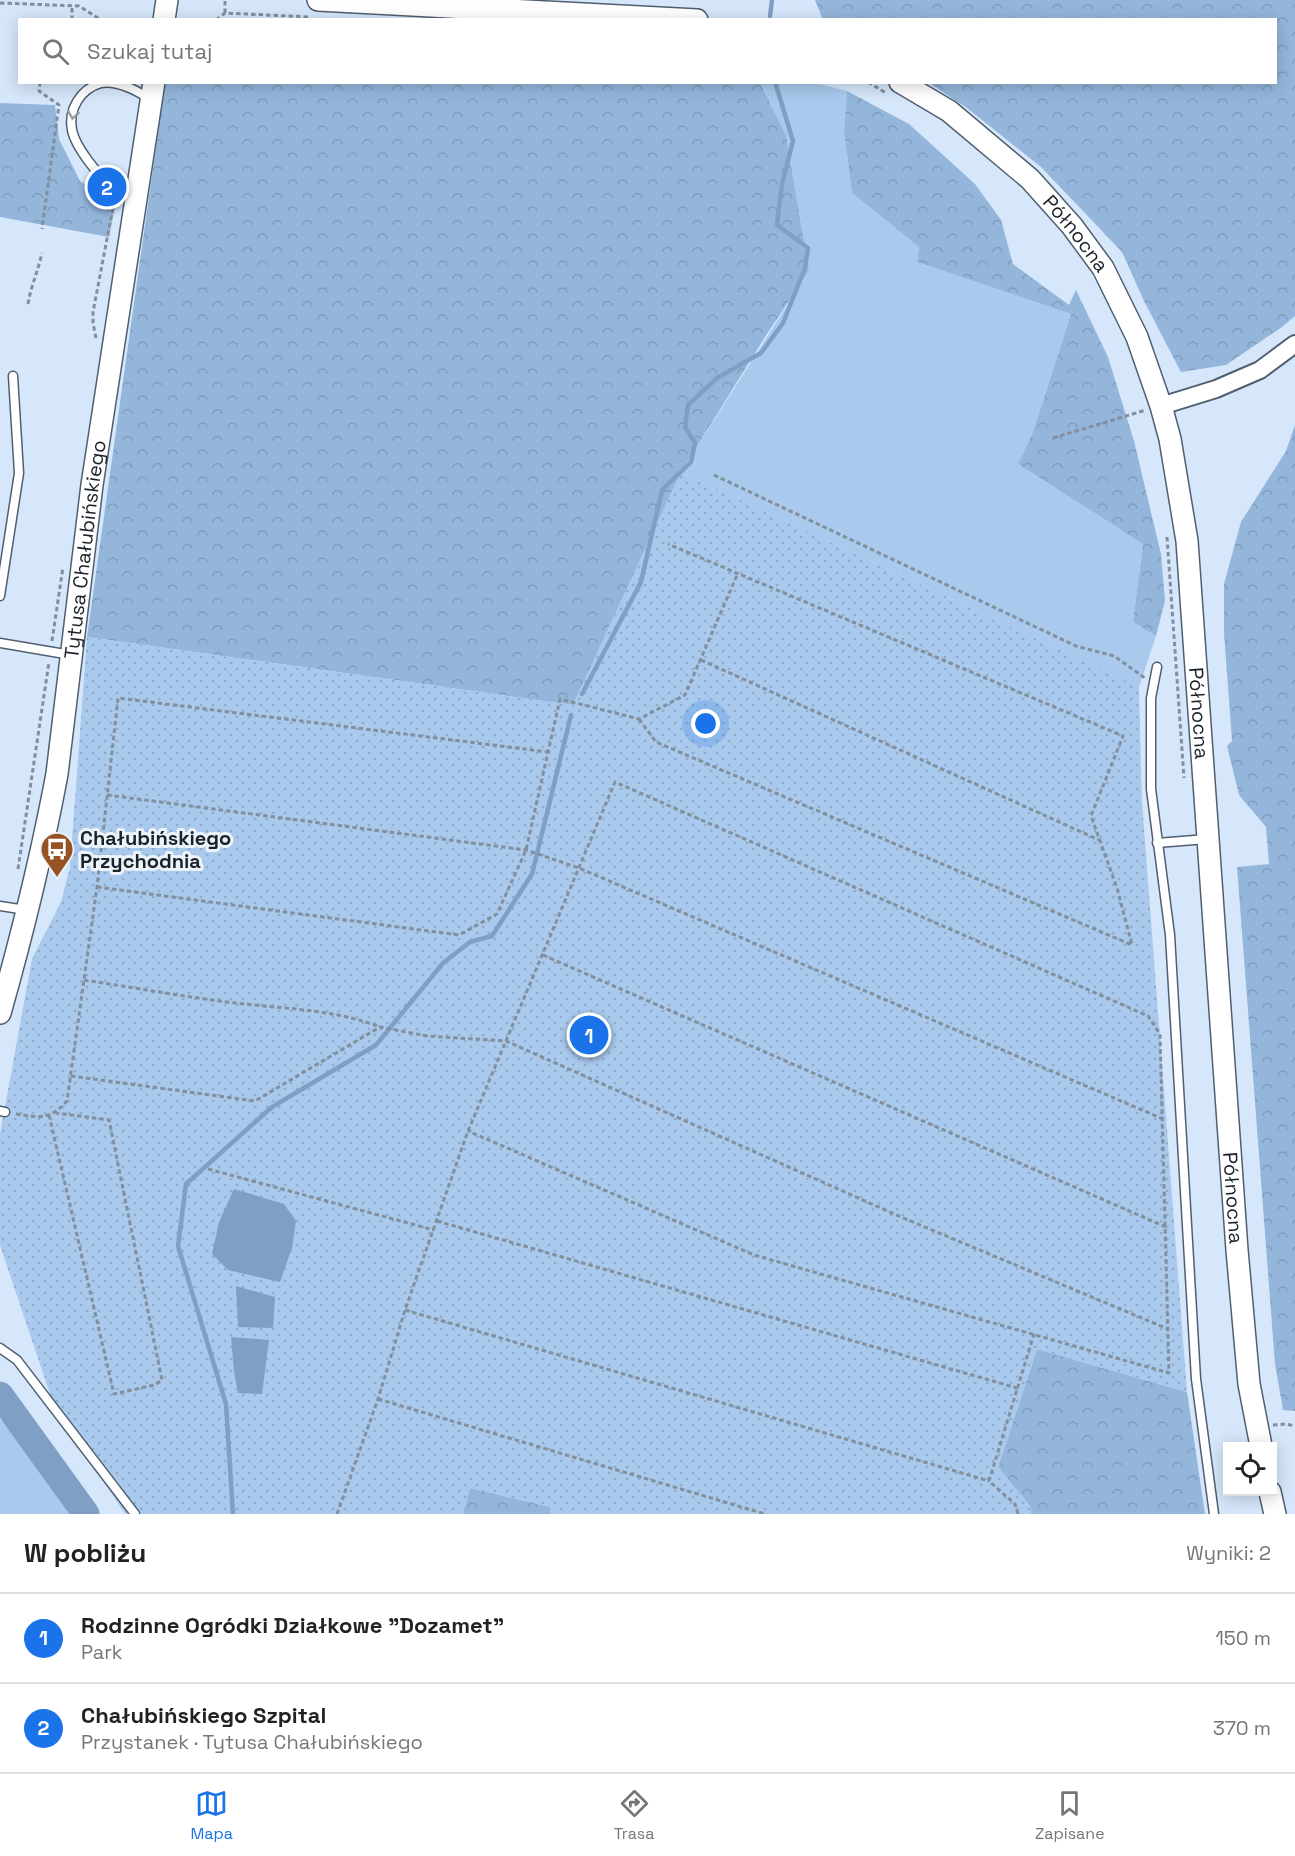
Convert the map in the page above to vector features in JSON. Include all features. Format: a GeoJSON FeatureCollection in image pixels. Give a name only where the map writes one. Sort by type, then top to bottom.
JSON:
{"type":"FeatureCollection","features":[{"type":"Feature","properties":{"kind":"street"},"geometry":{"type":"LineString","coordinates":[[164,18],[167,0]]}},
{"type":"Feature","properties":{"kind":"street"},"geometry":{"type":"LineString","coordinates":[[317,9],[628,18]]}},
{"type":"Feature","properties":{"kind":"street","name":"Północna"},"geometry":{"type":"LineString","coordinates":[[894,88],[949,111],[1030,179],[1072,226],[1103,268],[1137,337],[1161,406],[1170,440],[1186,542],[1245,1341],[1249,1384],[1260,1442]]}},
{"type":"Feature","properties":{"kind":"street","name":"Tytusa Chałubińskiego"},"geometry":{"type":"LineString","coordinates":[[0,1013],[27,910],[57,774],[92,485],[153,92]]}},
{"type":"Feature","properties":{"kind":"street"},"geometry":{"type":"LineString","coordinates":[[1161,406],[1216,389],[1260,370],[1295,344]]}},
{"type":"Feature","properties":{"kind":"street"},"geometry":{"type":"LineString","coordinates":[[1271,1496],[1275,1514]]}},
{"type":"Feature","properties":{"kind":"lane"},"geometry":{"type":"LineString","coordinates":[[100,84],[79,97],[72,114],[72,131],[85,157],[111,185],[137,196]]}},
{"type":"Feature","properties":{"kind":"lane"},"geometry":{"type":"LineString","coordinates":[[116,84],[134,90],[153,92]]}},
{"type":"Feature","properties":{"kind":"lane"},"geometry":{"type":"LineString","coordinates":[[0,596],[4,549],[19,473],[13,376]]}},
{"type":"Feature","properties":{"kind":"lane"},"geometry":{"type":"LineString","coordinates":[[0,643],[72,655]]}},
{"type":"Feature","properties":{"kind":"lane"},"geometry":{"type":"LineString","coordinates":[[1157,667],[1151,698],[1151,789],[1170,935],[1196,1379],[1214,1514]]}},
{"type":"Feature","properties":{"kind":"lane"},"geometry":{"type":"LineString","coordinates":[[1158,843],[1207,839]]}},
{"type":"Feature","properties":{"kind":"lane"},"geometry":{"type":"LineString","coordinates":[[0,906],[27,910]]}},
{"type":"Feature","properties":{"kind":"lane"},"geometry":{"type":"LineString","coordinates":[[0,1348],[17,1360],[135,1514]]}},
{"type":"Feature","properties":{"kind":"path"},"geometry":{"type":"LineString","coordinates":[[225,0],[225,13]]}},
{"type":"Feature","properties":{"kind":"path"},"geometry":{"type":"LineString","coordinates":[[0,3],[79,6],[98,18]]}},
{"type":"Feature","properties":{"kind":"path"},"geometry":{"type":"LineString","coordinates":[[72,5],[72,18]]}},
{"type":"Feature","properties":{"kind":"path"},"geometry":{"type":"LineString","coordinates":[[219,18],[225,13],[317,9]]}},
{"type":"Feature","properties":{"kind":"path"},"geometry":{"type":"LineString","coordinates":[[40,84],[39,91],[59,105],[42,229]]}},
{"type":"Feature","properties":{"kind":"path"},"geometry":{"type":"LineString","coordinates":[[877,84],[894,88]]}},
{"type":"Feature","properties":{"kind":"path"},"geometry":{"type":"LineString","coordinates":[[28,304],[31,284],[42,253]]}},
{"type":"Feature","properties":{"kind":"path"},"geometry":{"type":"LineString","coordinates":[[1053,438],[1161,406]]}},
{"type":"Feature","properties":{"kind":"path"},"geometry":{"type":"LineString","coordinates":[[714,475],[1076,646],[1114,656],[1154,684]]}},
{"type":"Feature","properties":{"kind":"path"},"geometry":{"type":"LineString","coordinates":[[97,887],[459,935],[497,914],[528,851],[560,699],[639,719],[656,742],[1132,945],[1117,888],[1091,816],[1123,736],[668,544]]}},
{"type":"Feature","properties":{"kind":"path"},"geometry":{"type":"LineString","coordinates":[[639,719],[685,695],[738,573]]}},
{"type":"Feature","properties":{"kind":"path"},"geometry":{"type":"LineString","coordinates":[[700,660],[1099,840]]}},
{"type":"Feature","properties":{"kind":"path"},"geometry":{"type":"LineString","coordinates":[[56,1113],[68,1101],[97,887],[118,698],[548,752]]}},
{"type":"Feature","properties":{"kind":"path"},"geometry":{"type":"LineString","coordinates":[[337,1514],[468,1131],[615,782],[1148,1016],[1160,1034],[1169,1372],[754,1255],[468,1131]]}},
{"type":"Feature","properties":{"kind":"path"},"geometry":{"type":"LineString","coordinates":[[107,795],[528,851],[546,856],[579,867],[1163,1119]]}},
{"type":"Feature","properties":{"kind":"path"},"geometry":{"type":"LineString","coordinates":[[543,955],[1166,1227]]}},
{"type":"Feature","properties":{"kind":"path"},"geometry":{"type":"LineString","coordinates":[[84,981],[242,1004],[335,1014],[358,1018],[402,1032],[454,1039],[506,1041],[902,1217],[1168,1329]]}},
{"type":"Feature","properties":{"kind":"path"},"geometry":{"type":"LineString","coordinates":[[71,1076],[255,1101],[382,1027]]}},
{"type":"Feature","properties":{"kind":"path"},"geometry":{"type":"LineString","coordinates":[[3,1111],[38,1117],[49,1114],[56,1113],[109,1120],[162,1380],[154,1385],[114,1394],[49,1114]]}},
{"type":"Feature","properties":{"kind":"path"},"geometry":{"type":"LineString","coordinates":[[208,1169],[434,1230]]}},
{"type":"Feature","properties":{"kind":"path"},"geometry":{"type":"LineString","coordinates":[[437,1221],[1017,1388]]}},
{"type":"Feature","properties":{"kind":"path"},"geometry":{"type":"LineString","coordinates":[[405,1310],[989,1481],[1016,1504],[1018,1514]]}},
{"type":"Feature","properties":{"kind":"path"},"geometry":{"type":"LineString","coordinates":[[989,1481],[1034,1334]]}},
{"type":"Feature","properties":{"kind":"path"},"geometry":{"type":"LineString","coordinates":[[378,1399],[765,1514]]}},
{"type":"Feature","properties":{"kind":"shaded area"},"geometry":{"type":"Polygon","coordinates":[[[760,84],[819,84],[847,91],[844,132],[852,193],[919,247],[917,262],[1071,314],[1033,432],[1018,464],[1143,544],[1133,622],[1156,636],[1139,687],[681,472],[809,271],[786,135],[760,84]]]}},
{"type":"Feature","properties":{"kind":"shaded area"},"geometry":{"type":"Polygon","coordinates":[[[681,472],[1139,687],[1142,802],[1187,1392],[1037,1349],[998,1467],[1030,1506],[1031,1514],[550,1514],[550,1507],[470,1488],[463,1514],[125,1514],[54,1406],[0,1245],[0,1134],[32,959],[61,902],[70,867],[87,637],[573,705],[681,472]]]}},
{"type":"Feature","properties":{"kind":"shaded area"},"geometry":{"type":"Polygon","coordinates":[[[234,1189],[284,1204],[296,1221],[292,1248],[280,1282],[228,1270],[212,1254],[219,1222],[234,1189]]]}},
{"type":"Feature","properties":{"kind":"shaded area"},"geometry":{"type":"Polygon","coordinates":[[[236,1286],[275,1297],[273,1328],[238,1327],[236,1286]]]}},
{"type":"Feature","properties":{"kind":"shaded area"},"geometry":{"type":"Polygon","coordinates":[[[231,1337],[269,1340],[262,1394],[238,1393],[231,1337]]]}},
{"type":"Feature","properties":{"kind":"shaded area"},"geometry":{"type":"Polygon","coordinates":[[[0,1420],[4,1423],[71,1514],[0,1514],[0,1420]]]}},
{"type":"Feature","properties":{"kind":"green space"},"geometry":{"type":"Polygon","coordinates":[[[815,0],[1295,0],[1295,316],[1226,365],[1181,372],[1144,301],[1122,252],[1041,167],[967,108],[931,84],[1277,84],[1277,18],[822,18],[815,0]]]}},
{"type":"Feature","properties":{"kind":"green space"},"geometry":{"type":"Polygon","coordinates":[[[165,84],[760,84],[786,135],[809,271],[681,472],[573,705],[87,637],[165,84]]]}},
{"type":"Feature","properties":{"kind":"green space"},"geometry":{"type":"Polygon","coordinates":[[[847,91],[909,124],[975,184],[1001,220],[1013,264],[1069,305],[1076,290],[1108,357],[1134,441],[1161,554],[1165,601],[1156,636],[1133,622],[1143,544],[1018,464],[1033,432],[1071,314],[917,262],[919,247],[852,193],[844,132],[847,91]]]}},
{"type":"Feature","properties":{"kind":"green space"},"geometry":{"type":"Polygon","coordinates":[[[0,103],[55,105],[59,139],[80,181],[115,206],[109,237],[0,217],[0,103]]]}},
{"type":"Feature","properties":{"kind":"green space"},"geometry":{"type":"Polygon","coordinates":[[[1295,425],[1295,1411],[1283,1410],[1275,1364],[1237,867],[1269,864],[1266,827],[1239,795],[1227,746],[1232,741],[1224,633],[1224,584],[1241,522],[1286,451],[1295,425]]]}},
{"type":"Feature","properties":{"kind":"green space"},"geometry":{"type":"Polygon","coordinates":[[[1037,1349],[1187,1392],[1205,1514],[1031,1514],[1030,1506],[998,1467],[1037,1349]]]}},
{"type":"Feature","properties":{"kind":"green space"},"geometry":{"type":"Polygon","coordinates":[[[470,1488],[551,1507],[550,1514],[463,1514],[470,1488]]]}},
{"type":"Feature","properties":{"kind":"waterway"},"geometry":{"type":"LineString","coordinates":[[770,16],[772,0]]}},
{"type":"Feature","properties":{"kind":"waterway"},"geometry":{"type":"LineString","coordinates":[[582,694],[641,582],[662,490],[691,462],[695,443],[685,427],[688,405],[717,378],[761,353],[783,323],[805,268],[808,248],[777,225],[782,184],[793,141],[776,84]]}},
{"type":"Feature","properties":{"kind":"waterway"},"geometry":{"type":"LineString","coordinates":[[233,1514],[226,1404],[178,1246],[186,1184],[272,1107],[376,1045],[443,963],[470,942],[492,936],[532,874],[571,715]]}},
{"type":"Feature","properties":{"kind":"waterway"},"geometry":{"type":"LineString","coordinates":[[0,1395],[86,1514]]}},
{"type":"Feature","properties":{"kind":"place","name":"Chałubińskiego Szpital"},"geometry":{"type":"Point","coordinates":[107,187]}},
{"type":"Feature","properties":{"kind":"place","name":"Chałubińskiego Przychodnia"},"geometry":{"type":"Point","coordinates":[57,878]}},
{"type":"Feature","properties":{"kind":"place","name":"Rodzinne Ogródki Działkowe \"Dozamet\""},"geometry":{"type":"Point","coordinates":[589,1035]}}]}
